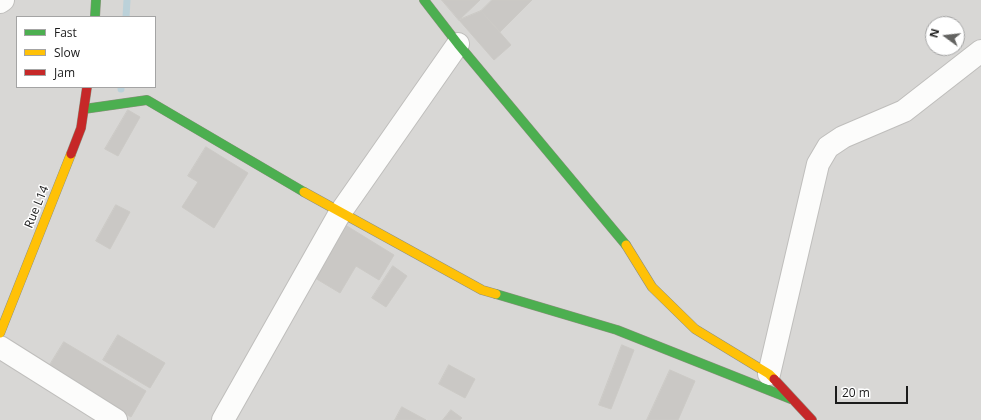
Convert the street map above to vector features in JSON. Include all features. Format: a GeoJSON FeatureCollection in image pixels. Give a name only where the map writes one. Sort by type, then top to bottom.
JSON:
{"type":"FeatureCollection","features":[{"type":"Feature","properties":{"kind":"street"},"geometry":{"type":"LineString","coordinates":[[95,16],[96,0]]}},
{"type":"Feature","properties":{"kind":"street"},"geometry":{"type":"LineString","coordinates":[[424,0],[458,44],[627,247],[652,287],[695,329],[769,374],[812,420]]}},
{"type":"Feature","properties":{"kind":"street"},"geometry":{"type":"LineString","coordinates":[[223,420],[340,213],[458,44]]}},
{"type":"Feature","properties":{"kind":"street"},"geometry":{"type":"LineString","coordinates":[[769,374],[818,164],[828,147],[843,137],[904,111],[981,51]]}},
{"type":"Feature","properties":{"kind":"street","name":"Rue L14"},"geometry":{"type":"LineString","coordinates":[[0,333],[81,128],[87,88]]}},
{"type":"Feature","properties":{"kind":"street"},"geometry":{"type":"LineString","coordinates":[[84,108],[147,100],[340,213],[482,290],[617,330],[791,399]]}},
{"type":"Feature","properties":{"kind":"street"},"geometry":{"type":"LineString","coordinates":[[0,347],[116,420]]}},
{"type":"Feature","properties":{"kind":"shaded area"},"geometry":{"type":"Polygon","coordinates":[[[0,0],[981,0],[981,420],[0,420],[0,0]]]}},
{"type":"Feature","properties":{"kind":"building"},"geometry":{"type":"Polygon","coordinates":[[[442,0],[480,0],[459,20],[442,0]]]}},
{"type":"Feature","properties":{"kind":"building"},"geometry":{"type":"Polygon","coordinates":[[[492,0],[532,0],[500,32],[481,11],[492,0]]]}},
{"type":"Feature","properties":{"kind":"building"},"geometry":{"type":"Polygon","coordinates":[[[481,11],[511,45],[494,60],[459,20],[481,11]]]}},
{"type":"Feature","properties":{"kind":"building"},"geometry":{"type":"Polygon","coordinates":[[[128,110],[140,117],[118,156],[105,149],[128,110]]]}},
{"type":"Feature","properties":{"kind":"building"},"geometry":{"type":"Polygon","coordinates":[[[206,147],[248,173],[214,228],[182,207],[198,182],[188,176],[206,147]]]}},
{"type":"Feature","properties":{"kind":"building"},"geometry":{"type":"Polygon","coordinates":[[[116,205],[130,212],[110,249],[96,241],[116,205]]]}},
{"type":"Feature","properties":{"kind":"building"},"geometry":{"type":"Polygon","coordinates":[[[342,223],[394,255],[379,280],[356,266],[340,293],[310,275],[342,223]]]}},
{"type":"Feature","properties":{"kind":"building"},"geometry":{"type":"Polygon","coordinates":[[[393,266],[407,276],[386,307],[372,298],[393,266]]]}},
{"type":"Feature","properties":{"kind":"building"},"geometry":{"type":"Polygon","coordinates":[[[118,335],[165,363],[150,388],[103,360],[118,335]]]}},
{"type":"Feature","properties":{"kind":"building"},"geometry":{"type":"Polygon","coordinates":[[[64,342],[146,391],[131,417],[48,368],[64,342]]]}},
{"type":"Feature","properties":{"kind":"building"},"geometry":{"type":"Polygon","coordinates":[[[622,345],[634,350],[611,409],[599,405],[622,345]]]}},
{"type":"Feature","properties":{"kind":"building"},"geometry":{"type":"Polygon","coordinates":[[[449,365],[475,379],[465,398],[439,384],[449,365]]]}},
{"type":"Feature","properties":{"kind":"building"},"geometry":{"type":"Polygon","coordinates":[[[670,370],[695,381],[678,420],[647,420],[670,370]]]}},
{"type":"Feature","properties":{"kind":"building"},"geometry":{"type":"Polygon","coordinates":[[[402,407],[426,420],[395,420],[402,407]]]}},
{"type":"Feature","properties":{"kind":"building"},"geometry":{"type":"Polygon","coordinates":[[[451,410],[462,418],[460,420],[443,420],[451,410]]]}},
{"type":"Feature","properties":{"kind":"waterway"},"geometry":{"type":"LineString","coordinates":[[126,16],[127,0]]}},
{"type":"Feature","properties":{"kind":"traffic: fast"},"geometry":{"type":"LineString","coordinates":[[95,16],[96,0]]}},
{"type":"Feature","properties":{"kind":"traffic: fast"},"geometry":{"type":"LineString","coordinates":[[424,0],[458,44],[626,245]]}},
{"type":"Feature","properties":{"kind":"traffic: fast"},"geometry":{"type":"LineString","coordinates":[[84,109],[147,100],[304,192]]}},
{"type":"Feature","properties":{"kind":"traffic: fast"},"geometry":{"type":"LineString","coordinates":[[496,294],[617,330],[791,399]]}},
{"type":"Feature","properties":{"kind":"traffic: slow"},"geometry":{"type":"LineString","coordinates":[[0,333],[71,154]]}},
{"type":"Feature","properties":{"kind":"traffic: slow"},"geometry":{"type":"LineString","coordinates":[[304,192],[482,290],[496,294]]}},
{"type":"Feature","properties":{"kind":"traffic: slow"},"geometry":{"type":"LineString","coordinates":[[626,245],[652,287],[695,329],[769,374],[774,379]]}},
{"type":"Feature","properties":{"kind":"traffic: jam"},"geometry":{"type":"LineString","coordinates":[[71,154],[81,128],[87,88]]}},
{"type":"Feature","properties":{"kind":"traffic: jam"},"geometry":{"type":"LineString","coordinates":[[774,379],[812,420]]}}]}
